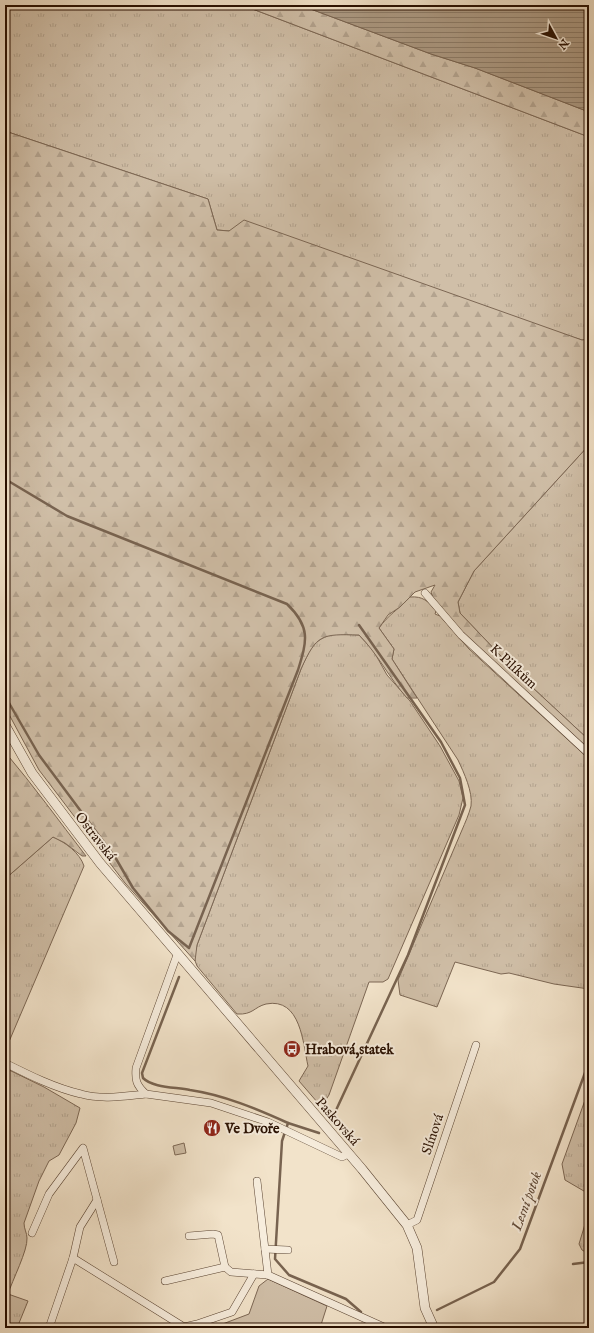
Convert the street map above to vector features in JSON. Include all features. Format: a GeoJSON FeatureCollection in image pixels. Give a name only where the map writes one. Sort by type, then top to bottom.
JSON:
{"type":"FeatureCollection","features":[{"type":"Feature","properties":{"kind":"street","name":"K Pilíkům"},"geometry":{"type":"LineString","coordinates":[[425,593],[461,635],[589,754]]}},
{"type":"Feature","properties":{"kind":"street","name":"Ostravská"},"geometry":{"type":"LineString","coordinates":[[5,725],[32,773],[62,815],[177,955]]}},
{"type":"Feature","properties":{"kind":"street"},"geometry":{"type":"LineString","coordinates":[[146,1094],[135,1080],[136,1068],[177,955]]}},
{"type":"Feature","properties":{"kind":"street","name":"Paskovská"},"geometry":{"type":"LineString","coordinates":[[177,955],[407,1225],[417,1248],[425,1308],[432,1324]]}},
{"type":"Feature","properties":{"kind":"street","name":"Slínová"},"geometry":{"type":"LineString","coordinates":[[407,1225],[417,1220],[476,1045]]}},
{"type":"Feature","properties":{"kind":"street"},"geometry":{"type":"LineString","coordinates":[[5,1063],[31,1077],[82,1095],[117,1097],[146,1094],[211,1103],[268,1122],[342,1157],[348,1154]]}},
{"type":"Feature","properties":{"kind":"street"},"geometry":{"type":"LineString","coordinates":[[32,1233],[49,1194],[83,1148],[114,1262]]}},
{"type":"Feature","properties":{"kind":"street"},"geometry":{"type":"LineString","coordinates":[[256,1181],[268,1275]]}},
{"type":"Feature","properties":{"kind":"street"},"geometry":{"type":"LineString","coordinates":[[49,1328],[73,1258],[80,1227],[97,1200]]}},
{"type":"Feature","properties":{"kind":"street"},"geometry":{"type":"LineString","coordinates":[[190,1236],[218,1235],[225,1268],[231,1272],[268,1275],[386,1328]]}},
{"type":"Feature","properties":{"kind":"street"},"geometry":{"type":"LineString","coordinates":[[265,1249],[288,1250]]}},
{"type":"Feature","properties":{"kind":"street"},"geometry":{"type":"LineString","coordinates":[[73,1258],[184,1327],[232,1312],[254,1274]]}},
{"type":"Feature","properties":{"kind":"street"},"geometry":{"type":"LineString","coordinates":[[165,1280],[225,1268]]}},
{"type":"Feature","properties":{"kind":"green space"},"geometry":{"type":"Polygon","coordinates":[[[5,5],[242,5],[589,137],[589,339],[582,340],[229,231],[217,230],[208,199],[5,131],[5,5]]]}},
{"type":"Feature","properties":{"kind":"green space"},"geometry":{"type":"Polygon","coordinates":[[[242,5],[300,5],[431,54],[475,68],[589,112],[589,137],[242,5]]]}},
{"type":"Feature","properties":{"kind":"green space"},"geometry":{"type":"Polygon","coordinates":[[[5,131],[208,199],[217,230],[229,231],[244,220],[582,340],[589,339],[589,445],[474,571],[458,602],[460,613],[519,675],[589,740],[589,749],[463,634],[433,598],[431,592],[435,585],[415,592],[400,607],[388,615],[379,628],[394,649],[392,659],[417,698],[407,698],[366,642],[359,635],[336,635],[322,638],[311,649],[301,669],[197,945],[195,961],[125,883],[39,770],[5,707],[5,131]]]}},
{"type":"Feature","properties":{"kind":"green space"},"geometry":{"type":"Polygon","coordinates":[[[589,445],[589,740],[519,675],[460,613],[458,602],[474,571],[589,445]]]}},
{"type":"Feature","properties":{"kind":"green space"},"geometry":{"type":"Polygon","coordinates":[[[410,597],[422,598],[428,602],[436,611],[435,614],[440,616],[469,649],[589,759],[589,989],[554,984],[509,973],[501,974],[455,962],[437,1007],[400,995],[398,980],[471,806],[471,795],[468,783],[458,760],[392,659],[394,649],[379,628],[386,619],[410,597]]]}},
{"type":"Feature","properties":{"kind":"green space"},"geometry":{"type":"Polygon","coordinates":[[[334,634],[359,635],[373,650],[387,675],[410,701],[440,746],[459,781],[463,798],[459,815],[388,979],[383,982],[369,982],[329,1095],[323,1104],[318,1103],[299,1081],[308,1066],[302,1035],[293,1015],[287,1008],[278,1004],[266,1004],[250,1012],[237,1014],[197,966],[194,958],[197,945],[301,669],[309,651],[316,643],[327,636],[334,634]]]}},
{"type":"Feature","properties":{"kind":"green space"},"geometry":{"type":"Polygon","coordinates":[[[5,752],[86,856],[82,856],[65,843],[53,837],[5,879],[5,752]]]}},
{"type":"Feature","properties":{"kind":"green space"},"geometry":{"type":"Polygon","coordinates":[[[53,837],[72,848],[84,866],[5,1051],[5,879],[53,837]]]}},
{"type":"Feature","properties":{"kind":"green space"},"geometry":{"type":"Polygon","coordinates":[[[5,1068],[44,1087],[80,1108],[76,1123],[59,1155],[49,1161],[39,1181],[24,1223],[27,1243],[8,1294],[28,1301],[17,1328],[5,1328],[5,1068]]]}},
{"type":"Feature","properties":{"kind":"green space"},"geometry":{"type":"Polygon","coordinates":[[[589,1089],[589,1194],[565,1180],[562,1164],[589,1089]]]}},
{"type":"Feature","properties":{"kind":"green space"},"geometry":{"type":"Polygon","coordinates":[[[184,1143],[186,1153],[175,1155],[173,1146],[184,1143]]]}},
{"type":"Feature","properties":{"kind":"green space"},"geometry":{"type":"Polygon","coordinates":[[[589,1211],[589,1254],[582,1250],[579,1244],[589,1211]]]}},
{"type":"Feature","properties":{"kind":"green space"},"geometry":{"type":"Polygon","coordinates":[[[268,1279],[327,1306],[320,1328],[212,1328],[249,1314],[259,1286],[268,1279]]]}},
{"type":"Feature","properties":{"kind":"shaded area"},"geometry":{"type":"Polygon","coordinates":[[[300,5],[589,5],[589,112],[475,68],[431,54],[300,5]]]}},
{"type":"Feature","properties":{"kind":"waterway"},"geometry":{"type":"LineString","coordinates":[[5,479],[67,516],[287,604],[295,612],[303,627],[305,642],[298,670],[189,948],[168,931],[133,888],[115,857],[39,755],[5,696]]}},
{"type":"Feature","properties":{"kind":"waterway"},"geometry":{"type":"LineString","coordinates":[[331,1121],[408,955],[465,805],[460,778],[441,742],[359,625]]}},
{"type":"Feature","properties":{"kind":"waterway"},"geometry":{"type":"LineString","coordinates":[[179,977],[142,1073],[143,1078],[153,1084],[165,1087],[203,1092],[228,1099],[288,1123],[282,1141],[275,1259],[289,1275],[346,1299],[361,1312]]}},
{"type":"Feature","properties":{"kind":"waterway","name":"Lesní potok"},"geometry":{"type":"LineString","coordinates":[[437,1310],[494,1282],[520,1249],[589,1062]]}},
{"type":"Feature","properties":{"kind":"waterway"},"geometry":{"type":"LineString","coordinates":[[288,1123],[319,1133]]}},
{"type":"Feature","properties":{"kind":"waterway"},"geometry":{"type":"LineString","coordinates":[[573,1264],[589,1262]]}},
{"type":"Feature","properties":{"kind":"place","name":"Hrabová,statek"},"geometry":{"type":"Point","coordinates":[292,1049]}},
{"type":"Feature","properties":{"kind":"place","name":"Ve Dvoře"},"geometry":{"type":"Point","coordinates":[212,1128]}}]}
